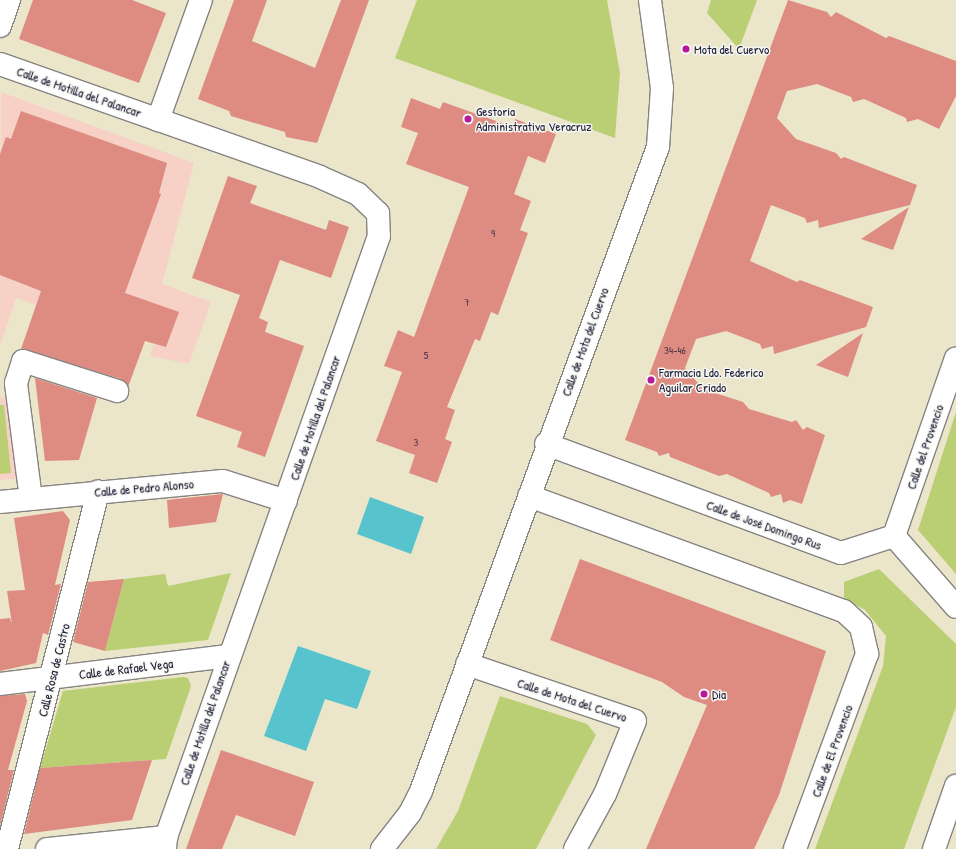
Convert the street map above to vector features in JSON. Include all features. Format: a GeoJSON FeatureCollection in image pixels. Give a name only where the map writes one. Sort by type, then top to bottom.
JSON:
{"type":"FeatureCollection","features":[{"type":"Feature","properties":{"kind":"street"},"geometry":{"type":"LineString","coordinates":[[0,26],[9,0]]}},
{"type":"Feature","properties":{"kind":"street","name":"Calle de Motilla del Palancar"},"geometry":{"type":"LineString","coordinates":[[158,120],[201,0]]}},
{"type":"Feature","properties":{"kind":"street","name":"Calle de Mota del Cuervo"},"geometry":{"type":"LineString","coordinates":[[382,849],[410,813],[421,791],[546,444],[658,146],[662,88],[648,4]]}},
{"type":"Feature","properties":{"kind":"street","name":"Calle de Motilla del Palancar"},"geometry":{"type":"LineString","coordinates":[[0,64],[326,180],[358,194],[378,213],[379,236],[286,501],[229,656],[165,843]]}},
{"type":"Feature","properties":{"kind":"street","name":"Calle del Provencio"},"geometry":{"type":"LineString","coordinates":[[894,536],[956,358]]}},
{"type":"Feature","properties":{"kind":"street"},"geometry":{"type":"LineString","coordinates":[[31,499],[16,382],[23,361],[116,391]]}},
{"type":"Feature","properties":{"kind":"street","name":"Calle de José Domingo Rus"},"geometry":{"type":"LineString","coordinates":[[546,444],[842,553],[894,536]]}},
{"type":"Feature","properties":{"kind":"street","name":"Calle de Pedro Alonso"},"geometry":{"type":"LineString","coordinates":[[0,502],[98,491],[223,481],[286,501]]}},
{"type":"Feature","properties":{"kind":"street","name":"Calle Rosa de Castro"},"geometry":{"type":"LineString","coordinates":[[7,849],[52,679],[98,491]]}},
{"type":"Feature","properties":{"kind":"street","name":"Calle de El Provencio"},"geometry":{"type":"LineString","coordinates":[[528,496],[844,610],[861,627],[867,654],[795,849]]}},
{"type":"Feature","properties":{"kind":"street"},"geometry":{"type":"LineString","coordinates":[[894,536],[956,607]]}},
{"type":"Feature","properties":{"kind":"street","name":"Calle de Rafael Vega"},"geometry":{"type":"LineString","coordinates":[[0,684],[52,679],[229,656]]}},
{"type":"Feature","properties":{"kind":"street","name":"Calle de Mota del Cuervo"},"geometry":{"type":"LineString","coordinates":[[467,664],[635,721],[605,794],[576,849]]}},
{"type":"Feature","properties":{"kind":"street"},"geometry":{"type":"LineString","coordinates":[[934,849],[956,786]]}},
{"type":"Feature","properties":{"kind":"street"},"geometry":{"type":"LineString","coordinates":[[47,849],[165,843]]}},
{"type":"Feature","properties":{"kind":"shaded area"},"geometry":{"type":"Polygon","coordinates":[[[1,92],[194,163],[162,284],[211,302],[189,364],[150,356],[154,344],[16,298],[0,345],[1,92]]]}},
{"type":"Feature","properties":{"kind":"shaded area"},"geometry":{"type":"Polygon","coordinates":[[[0,397],[8,400],[19,478],[0,480],[0,397]]]}},
{"type":"Feature","properties":{"kind":"green space"},"geometry":{"type":"Polygon","coordinates":[[[417,0],[607,0],[620,73],[615,138],[395,58],[417,0]]]}},
{"type":"Feature","properties":{"kind":"green space"},"geometry":{"type":"Polygon","coordinates":[[[711,0],[757,0],[739,49],[707,13],[711,0]]]}},
{"type":"Feature","properties":{"kind":"green space"},"geometry":{"type":"Polygon","coordinates":[[[0,405],[4,405],[11,473],[0,474],[0,405]]]}},
{"type":"Feature","properties":{"kind":"green space"},"geometry":{"type":"Polygon","coordinates":[[[956,412],[956,574],[918,530],[956,412]]]}},
{"type":"Feature","properties":{"kind":"green space"},"geometry":{"type":"Polygon","coordinates":[[[879,569],[956,644],[956,707],[904,849],[815,849],[883,666],[886,636],[865,610],[844,598],[844,582],[879,569]]]}},
{"type":"Feature","properties":{"kind":"green space"},"geometry":{"type":"Polygon","coordinates":[[[231,573],[208,640],[105,651],[124,579],[165,574],[168,586],[231,573]]]}},
{"type":"Feature","properties":{"kind":"green space"},"geometry":{"type":"Polygon","coordinates":[[[183,677],[188,678],[191,686],[166,759],[40,768],[63,691],[183,677]]]}},
{"type":"Feature","properties":{"kind":"green space"},"geometry":{"type":"Polygon","coordinates":[[[500,696],[587,724],[596,735],[536,849],[436,849],[458,811],[500,696]]]}},
{"type":"Feature","properties":{"kind":"water"},"geometry":{"type":"Polygon","coordinates":[[[370,497],[424,517],[411,554],[357,534],[370,497]]]}},
{"type":"Feature","properties":{"kind":"water"},"geometry":{"type":"Polygon","coordinates":[[[298,646],[371,671],[357,709],[325,699],[306,751],[264,736],[298,646]]]}},
{"type":"Feature","properties":{"kind":"building"},"geometry":{"type":"Polygon","coordinates":[[[33,0],[132,0],[166,13],[139,83],[19,39],[33,0]]]}},
{"type":"Feature","properties":{"kind":"building"},"geometry":{"type":"Polygon","coordinates":[[[234,0],[267,0],[252,41],[315,68],[341,0],[369,0],[317,143],[286,137],[285,132],[231,116],[229,111],[198,99],[234,0]]]}},
{"type":"Feature","properties":{"kind":"building"},"geometry":{"type":"Polygon","coordinates":[[[788,0],[827,12],[831,17],[836,12],[886,38],[889,36],[956,61],[956,96],[939,129],[918,119],[907,122],[906,118],[864,99],[853,102],[851,97],[817,84],[787,91],[777,118],[796,139],[836,153],[841,159],[844,157],[917,185],[910,205],[819,228],[818,220],[807,223],[805,218],[771,205],[750,261],[797,282],[800,280],[873,307],[866,327],[774,354],[773,346],[762,349],[760,344],[726,331],[696,339],[685,368],[703,389],[743,402],[749,409],[792,422],[796,420],[803,430],[807,427],[825,435],[802,504],[790,500],[783,503],[781,494],[771,497],[769,493],[727,474],[719,476],[670,457],[669,453],[659,456],[657,452],[625,440],[788,0]]]}},
{"type":"Feature","properties":{"kind":"building"},"geometry":{"type":"Polygon","coordinates":[[[411,98],[440,109],[443,102],[513,127],[515,119],[556,134],[545,163],[528,156],[514,194],[531,201],[520,230],[528,233],[498,315],[491,312],[480,341],[475,339],[447,407],[455,410],[445,439],[452,442],[437,483],[409,473],[415,455],[376,441],[402,372],[384,366],[398,330],[414,337],[469,187],[406,164],[418,133],[401,127],[411,98]]]}},
{"type":"Feature","properties":{"kind":"building"},"geometry":{"type":"Polygon","coordinates":[[[21,111],[167,163],[159,193],[161,194],[125,293],[179,312],[166,347],[145,341],[128,387],[121,379],[21,349],[41,291],[0,275],[0,154],[6,137],[11,139],[21,111]]]}},
{"type":"Feature","properties":{"kind":"building"},"geometry":{"type":"Polygon","coordinates":[[[228,176],[257,186],[250,203],[326,230],[329,220],[349,227],[331,278],[280,260],[259,318],[268,322],[265,332],[304,346],[265,457],[237,447],[242,432],[196,416],[240,295],[192,278],[228,176]]]}},
{"type":"Feature","properties":{"kind":"building"},"geometry":{"type":"Polygon","coordinates":[[[909,207],[893,250],[861,239],[909,207]]]}},
{"type":"Feature","properties":{"kind":"building"},"geometry":{"type":"Polygon","coordinates":[[[863,333],[848,377],[816,365],[863,333]]]}},
{"type":"Feature","properties":{"kind":"building"},"geometry":{"type":"Polygon","coordinates":[[[35,378],[97,398],[79,460],[45,461],[35,378]]]}},
{"type":"Feature","properties":{"kind":"building"},"geometry":{"type":"Polygon","coordinates":[[[223,494],[216,522],[169,528],[167,500],[223,494]]]}},
{"type":"Feature","properties":{"kind":"building"},"geometry":{"type":"Polygon","coordinates":[[[63,511],[70,520],[55,585],[61,584],[48,635],[43,633],[36,663],[0,671],[0,619],[10,618],[12,624],[7,591],[25,590],[14,518],[63,511]]]}},
{"type":"Feature","properties":{"kind":"building"},"geometry":{"type":"Polygon","coordinates":[[[580,559],[826,651],[779,795],[754,849],[646,849],[707,705],[684,697],[662,682],[550,640],[580,559]]]}},
{"type":"Feature","properties":{"kind":"building"},"geometry":{"type":"Polygon","coordinates":[[[124,579],[105,651],[73,642],[88,582],[124,579]]]}},
{"type":"Feature","properties":{"kind":"building"},"geometry":{"type":"Polygon","coordinates":[[[25,694],[27,701],[8,770],[14,770],[0,826],[0,696],[25,694]]]}},
{"type":"Feature","properties":{"kind":"building"},"geometry":{"type":"Polygon","coordinates":[[[221,750],[314,782],[295,836],[236,815],[222,849],[186,849],[221,750]]]}},
{"type":"Feature","properties":{"kind":"building"},"geometry":{"type":"Polygon","coordinates":[[[152,760],[132,820],[24,834],[40,768],[152,760]]]}},
{"type":"Feature","properties":{"kind":"place","name":"Mota del Cuervo"},"geometry":{"type":"Point","coordinates":[686,49]}},
{"type":"Feature","properties":{"kind":"place","name":"Gestoría Administrativa Veracruz"},"geometry":{"type":"Point","coordinates":[468,119]}},
{"type":"Feature","properties":{"kind":"place","name":"Farmacia Ldo. Federico Aguilar Criado"},"geometry":{"type":"Point","coordinates":[651,380]}},
{"type":"Feature","properties":{"kind":"place","name":"Dia"},"geometry":{"type":"Point","coordinates":[704,694]}}]}
